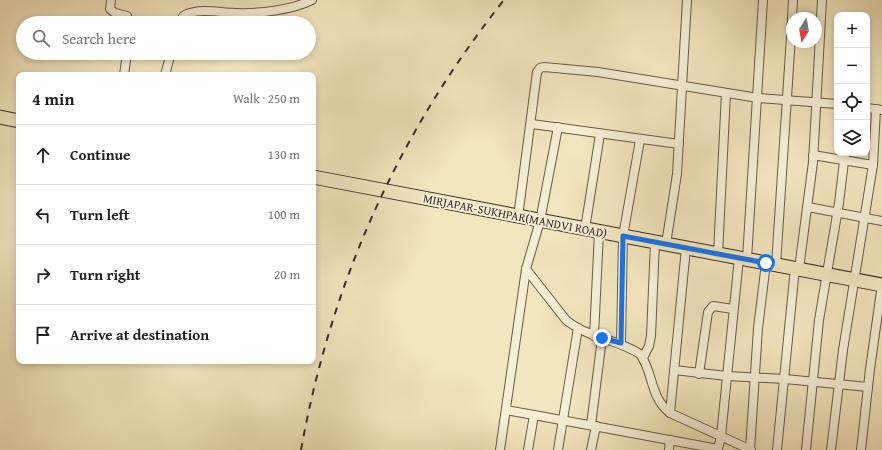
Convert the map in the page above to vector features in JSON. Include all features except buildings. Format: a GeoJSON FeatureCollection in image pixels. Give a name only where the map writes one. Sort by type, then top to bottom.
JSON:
{"type":"FeatureCollection","features":[{"type":"Feature","properties":{"kind":"main road"},"geometry":{"type":"LineString","coordinates":[[0,117],[16,120]]}},
{"type":"Feature","properties":{"kind":"main road","name":"MIRJAPAR-SUKHPAR(MANDVI ROAD)"},"geometry":{"type":"LineString","coordinates":[[316,178],[540,221],[882,284]]}},
{"type":"Feature","properties":{"kind":"street"},"geometry":{"type":"LineString","coordinates":[[111,0],[110,9],[115,13],[127,16]]}},
{"type":"Feature","properties":{"kind":"street"},"geometry":{"type":"LineString","coordinates":[[184,16],[188,13],[205,11],[236,13],[264,12],[312,0]]}},
{"type":"Feature","properties":{"kind":"street"},"geometry":{"type":"LineString","coordinates":[[644,358],[651,336],[660,243],[677,174],[687,0]]}},
{"type":"Feature","properties":{"kind":"street"},"geometry":{"type":"LineString","coordinates":[[506,410],[670,440],[697,448],[718,449],[721,436],[733,309],[743,259],[758,98],[764,0]]}},
{"type":"Feature","properties":{"kind":"street"},"geometry":{"type":"LineString","coordinates":[[792,12],[793,0]]}},
{"type":"Feature","properties":{"kind":"street"},"geometry":{"type":"LineString","coordinates":[[777,450],[797,269],[808,207],[813,155],[822,0]]}},
{"type":"Feature","properties":{"kind":"street"},"geometry":{"type":"LineString","coordinates":[[526,269],[566,320],[594,336],[621,343],[644,358],[656,397],[662,407],[670,413],[751,450],[758,328],[771,264],[787,100],[790,48]]}},
{"type":"Feature","properties":{"kind":"street"},"geometry":{"type":"LineString","coordinates":[[124,72],[126,60]]}},
{"type":"Feature","properties":{"kind":"street"},"geometry":{"type":"LineString","coordinates":[[166,72],[169,60]]}},
{"type":"Feature","properties":{"kind":"street"},"geometry":{"type":"LineString","coordinates":[[518,216],[532,124],[537,72],[540,68],[544,67],[598,72],[758,98],[834,104]]}},
{"type":"Feature","properties":{"kind":"street"},"geometry":{"type":"LineString","coordinates":[[718,254],[726,93]]}},
{"type":"Feature","properties":{"kind":"street"},"geometry":{"type":"LineString","coordinates":[[831,450],[838,384],[873,165],[879,109]]}},
{"type":"Feature","properties":{"kind":"street"},"geometry":{"type":"LineString","coordinates":[[532,124],[640,140],[679,144]]}},
{"type":"Feature","properties":{"kind":"street"},"geometry":{"type":"LineString","coordinates":[[500,450],[526,269],[540,221],[558,127]]}},
{"type":"Feature","properties":{"kind":"street"},"geometry":{"type":"LineString","coordinates":[[585,229],[600,134]]}},
{"type":"Feature","properties":{"kind":"street"},"geometry":{"type":"LineString","coordinates":[[621,343],[623,236],[640,140]]}},
{"type":"Feature","properties":{"kind":"street"},"geometry":{"type":"LineString","coordinates":[[813,155],[834,156]]}},
{"type":"Feature","properties":{"kind":"street"},"geometry":{"type":"LineString","coordinates":[[806,450],[819,320],[825,274],[837,213],[844,156],[873,165]]}},
{"type":"Feature","properties":{"kind":"street"},"geometry":{"type":"LineString","coordinates":[[808,207],[882,221]]}},
{"type":"Feature","properties":{"kind":"street"},"geometry":{"type":"LineString","coordinates":[[594,336],[599,232]]}},
{"type":"Feature","properties":{"kind":"street"},"geometry":{"type":"LineString","coordinates":[[670,413],[686,248]]}},
{"type":"Feature","properties":{"kind":"street"},"geometry":{"type":"LineString","coordinates":[[861,450],[882,284]]}},
{"type":"Feature","properties":{"kind":"street"},"geometry":{"type":"LineString","coordinates":[[699,374],[708,312],[714,306],[733,309]]}},
{"type":"Feature","properties":{"kind":"street"},"geometry":{"type":"LineString","coordinates":[[558,450],[578,328]]}},
{"type":"Feature","properties":{"kind":"street"},"geometry":{"type":"LineString","coordinates":[[591,450],[602,338]]}},
{"type":"Feature","properties":{"kind":"street"},"geometry":{"type":"LineString","coordinates":[[674,370],[699,374],[784,379],[868,387]]}},
{"type":"Feature","properties":{"kind":"street"},"geometry":{"type":"LineString","coordinates":[[528,450],[534,415]]}},
{"type":"Feature","properties":{"kind":"street"},"geometry":{"type":"LineString","coordinates":[[670,440],[670,450]]}},
{"type":"Feature","properties":{"kind":"railway"},"geometry":{"type":"LineString","coordinates":[[301,450],[314,388],[330,328],[350,269],[374,212],[401,157],[432,103],[466,51],[504,0]]}},
{"type":"Feature","properties":{"kind":"route"},"geometry":{"type":"LineString","coordinates":[[602,338],[621,343],[623,236],[766,263]]}}]}
